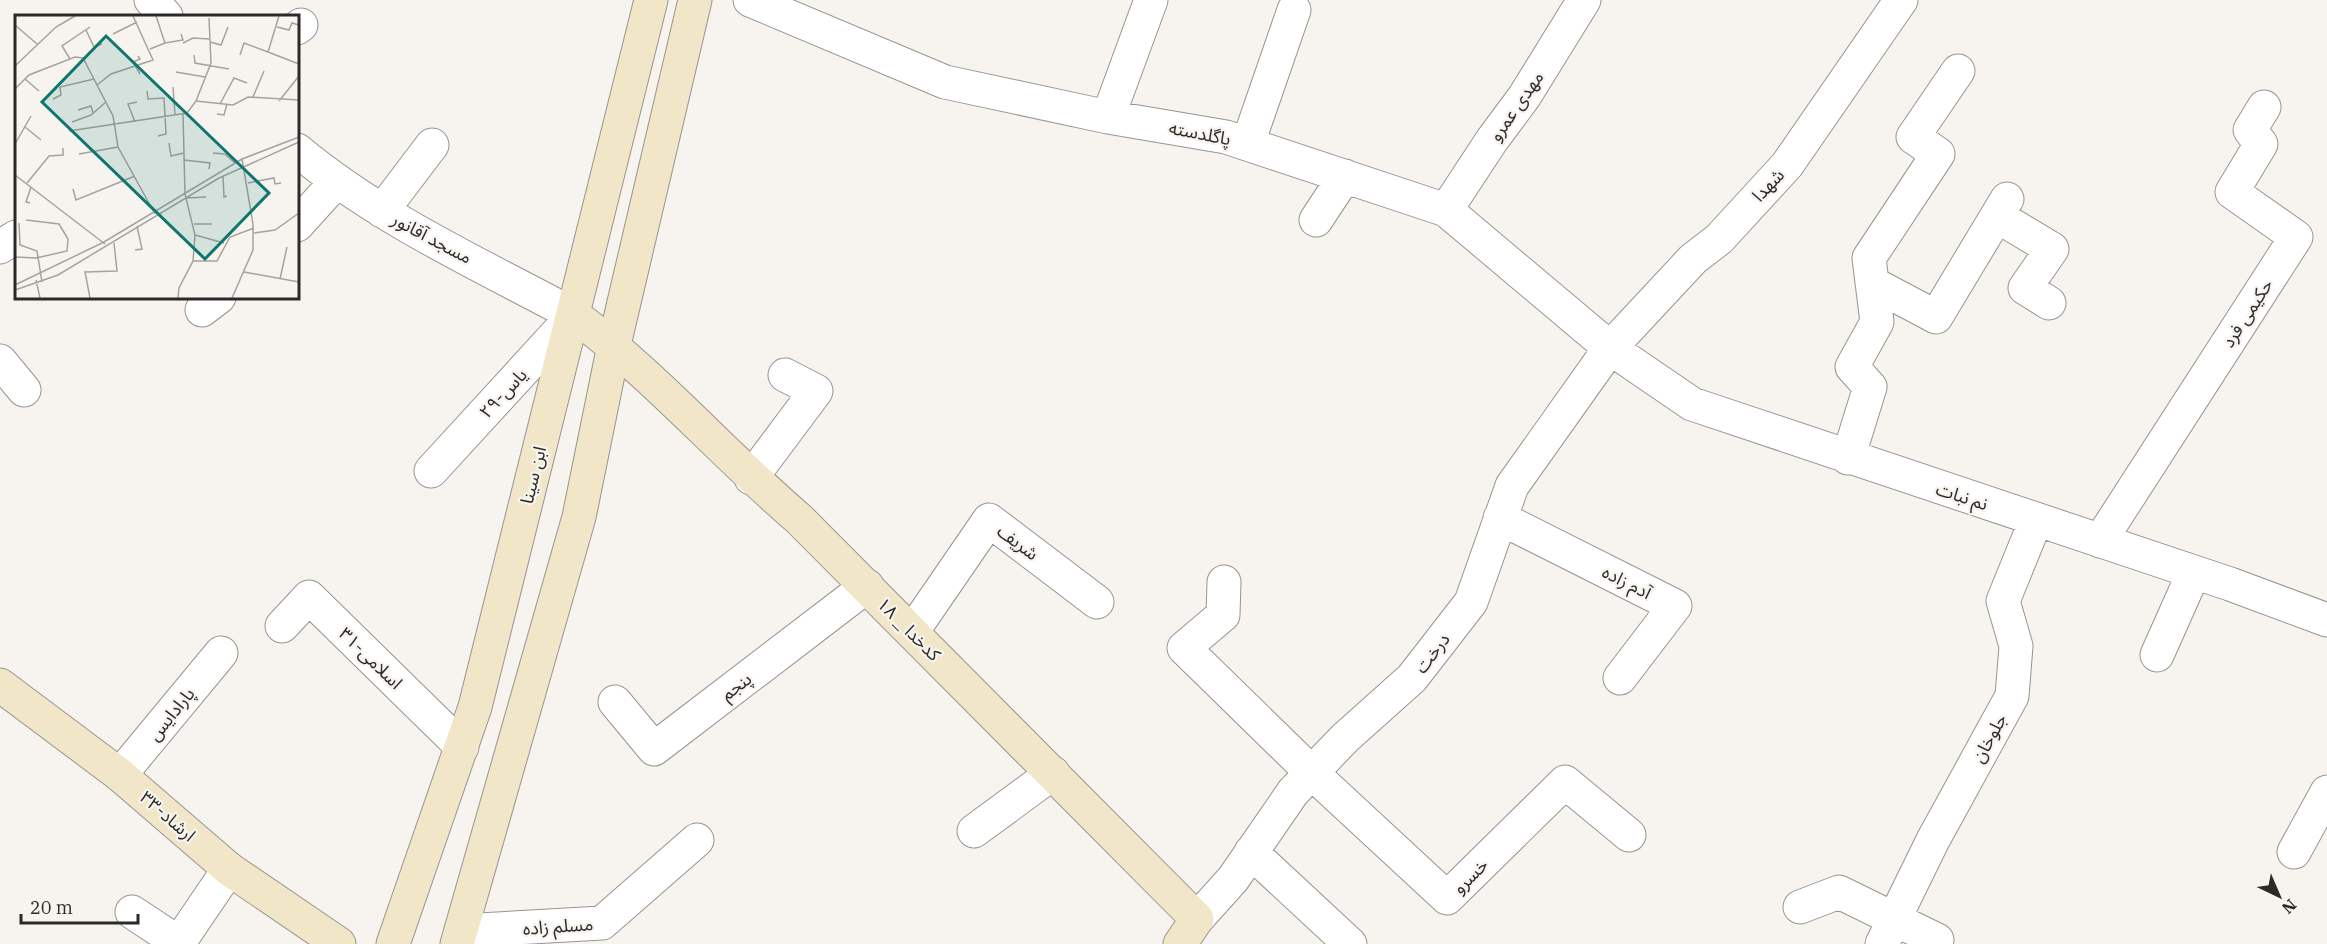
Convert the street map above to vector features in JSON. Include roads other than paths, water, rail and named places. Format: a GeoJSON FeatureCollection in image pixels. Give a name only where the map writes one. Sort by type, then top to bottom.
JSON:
{"type":"FeatureCollection","features":[{"type":"Feature","properties":{"kind":"main road","name":"ابن سینا"},"geometry":{"type":"LineString","coordinates":[[393,944],[475,707],[651,0]]}},
{"type":"Feature","properties":{"kind":"main road"},"geometry":{"type":"LineString","coordinates":[[459,938],[579,517],[614,345],[695,0]]}},
{"type":"Feature","properties":{"kind":"main road","name":"۱۸ _ کدخدا"},"geometry":{"type":"LineString","coordinates":[[574,315],[614,345],[751,478],[799,519],[867,586],[1053,773],[1189,931]]}},
{"type":"Feature","properties":{"kind":"main road","name":"۳۳-ارشاد"},"geometry":{"type":"LineString","coordinates":[[0,685],[120,775],[229,869],[339,944]]}},
{"type":"Feature","properties":{"kind":"street"},"geometry":{"type":"LineString","coordinates":[[151,0],[165,15]]}},
{"type":"Feature","properties":{"kind":"street","name":"پاگلدسته"},"geometry":{"type":"LineString","coordinates":[[750,0],[945,82],[1108,117],[1226,137],[1446,210],[1610,348]]}},
{"type":"Feature","properties":{"kind":"street"},"geometry":{"type":"LineString","coordinates":[[1108,117],[1151,0]]}},
{"type":"Feature","properties":{"kind":"street","name":"مهدی عمرو"},"geometry":{"type":"LineString","coordinates":[[1446,210],[1492,140],[1524,98],[1584,0]]}},
{"type":"Feature","properties":{"kind":"street","name":"شهدا"},"geometry":{"type":"LineString","coordinates":[[1610,348],[1693,259],[1719,239],[1787,165],[1901,0]]}},
{"type":"Feature","properties":{"kind":"street"},"geometry":{"type":"LineString","coordinates":[[1248,143],[1294,10]]}},
{"type":"Feature","properties":{"kind":"street"},"geometry":{"type":"LineString","coordinates":[[1848,458],[1870,387],[1852,367],[1877,322],[1869,258],[1938,154],[1913,137],[1958,71]]}},
{"type":"Feature","properties":{"kind":"street","name":"حکیمی فرد"},"geometry":{"type":"LineString","coordinates":[[2100,541],[2296,237],[2232,192],[2261,144],[2250,130],[2265,106]]}},
{"type":"Feature","properties":{"kind":"street"},"geometry":{"type":"LineString","coordinates":[[382,211],[432,145]]}},
{"type":"Feature","properties":{"kind":"street","name":"مسجد آقانور"},"geometry":{"type":"LineString","coordinates":[[298,151],[336,182],[382,211],[574,315]]}},
{"type":"Feature","properties":{"kind":"street"},"geometry":{"type":"LineString","coordinates":[[1316,220],[1345,176]]}},
{"type":"Feature","properties":{"kind":"street"},"geometry":{"type":"LineString","coordinates":[[298,224],[336,182]]}},
{"type":"Feature","properties":{"kind":"street"},"geometry":{"type":"LineString","coordinates":[[1872,283],[1936,317],[2002,207],[2052,249],[2025,288],[2049,303]]}},
{"type":"Feature","properties":{"kind":"street"},"geometry":{"type":"LineString","coordinates":[[0,247],[15,238]]}},
{"type":"Feature","properties":{"kind":"street","name":"۲۹-یاس"},"geometry":{"type":"LineString","coordinates":[[431,471],[574,315]]}},
{"type":"Feature","properties":{"kind":"street","name":"نم نبات"},"geometry":{"type":"LineString","coordinates":[[1610,348],[1692,404],[2194,572],[2327,620]]}},
{"type":"Feature","properties":{"kind":"street","name":"درخت"},"geometry":{"type":"LineString","coordinates":[[1189,931],[1233,879],[1293,792],[1345,738],[1412,678],[1471,602],[1512,486],[1610,348]]}},
{"type":"Feature","properties":{"kind":"street"},"geometry":{"type":"LineString","coordinates":[[0,361],[24,390]]}},
{"type":"Feature","properties":{"kind":"street"},"geometry":{"type":"LineString","coordinates":[[751,478],[816,391],[785,375]]}},
{"type":"Feature","properties":{"kind":"street","name":"آدم زاده"},"geometry":{"type":"LineString","coordinates":[[1500,518],[1675,606],[1620,678]]}},
{"type":"Feature","properties":{"kind":"street","name":"شریف"},"geometry":{"type":"LineString","coordinates":[[912,632],[989,520],[1097,602]]}},
{"type":"Feature","properties":{"kind":"street","name":"جلوخان"},"geometry":{"type":"LineString","coordinates":[[1888,932],[1933,840],[2012,696],[2016,646],[2003,601],[2036,520]]}},
{"type":"Feature","properties":{"kind":"street"},"geometry":{"type":"LineString","coordinates":[[2157,655],[2194,572]]}},
{"type":"Feature","properties":{"kind":"street"},"geometry":{"type":"LineString","coordinates":[[1224,582],[1223,615],[1184,648],[1312,773]]}},
{"type":"Feature","properties":{"kind":"street","name":"پنجم"},"geometry":{"type":"LineString","coordinates":[[615,702],[654,749],[867,586]]}},
{"type":"Feature","properties":{"kind":"street","name":"۳۱-اسلامی"},"geometry":{"type":"LineString","coordinates":[[282,626],[309,597],[462,747]]}},
{"type":"Feature","properties":{"kind":"street","name":"پارادایس"},"geometry":{"type":"LineString","coordinates":[[120,775],[221,653]]}},
{"type":"Feature","properties":{"kind":"street"},"geometry":{"type":"LineString","coordinates":[[974,831],[1053,773]]}},
{"type":"Feature","properties":{"kind":"street","name":"خسرو"},"geometry":{"type":"LineString","coordinates":[[1312,773],[1447,898],[1564,783],[1629,835]]}},
{"type":"Feature","properties":{"kind":"street"},"geometry":{"type":"LineString","coordinates":[[2294,852],[2327,792]]}},
{"type":"Feature","properties":{"kind":"street","name":"مسلم زاده"},"geometry":{"type":"LineString","coordinates":[[459,938],[602,923],[697,840]]}},
{"type":"Feature","properties":{"kind":"street"},"geometry":{"type":"LineString","coordinates":[[1251,852],[1350,944]]}},
{"type":"Feature","properties":{"kind":"street"},"geometry":{"type":"LineString","coordinates":[[132,912],[179,943],[229,869]]}},
{"type":"Feature","properties":{"kind":"street"},"geometry":{"type":"LineString","coordinates":[[1800,907],[1839,891],[1888,932],[1937,940],[1936,944]]}}]}
